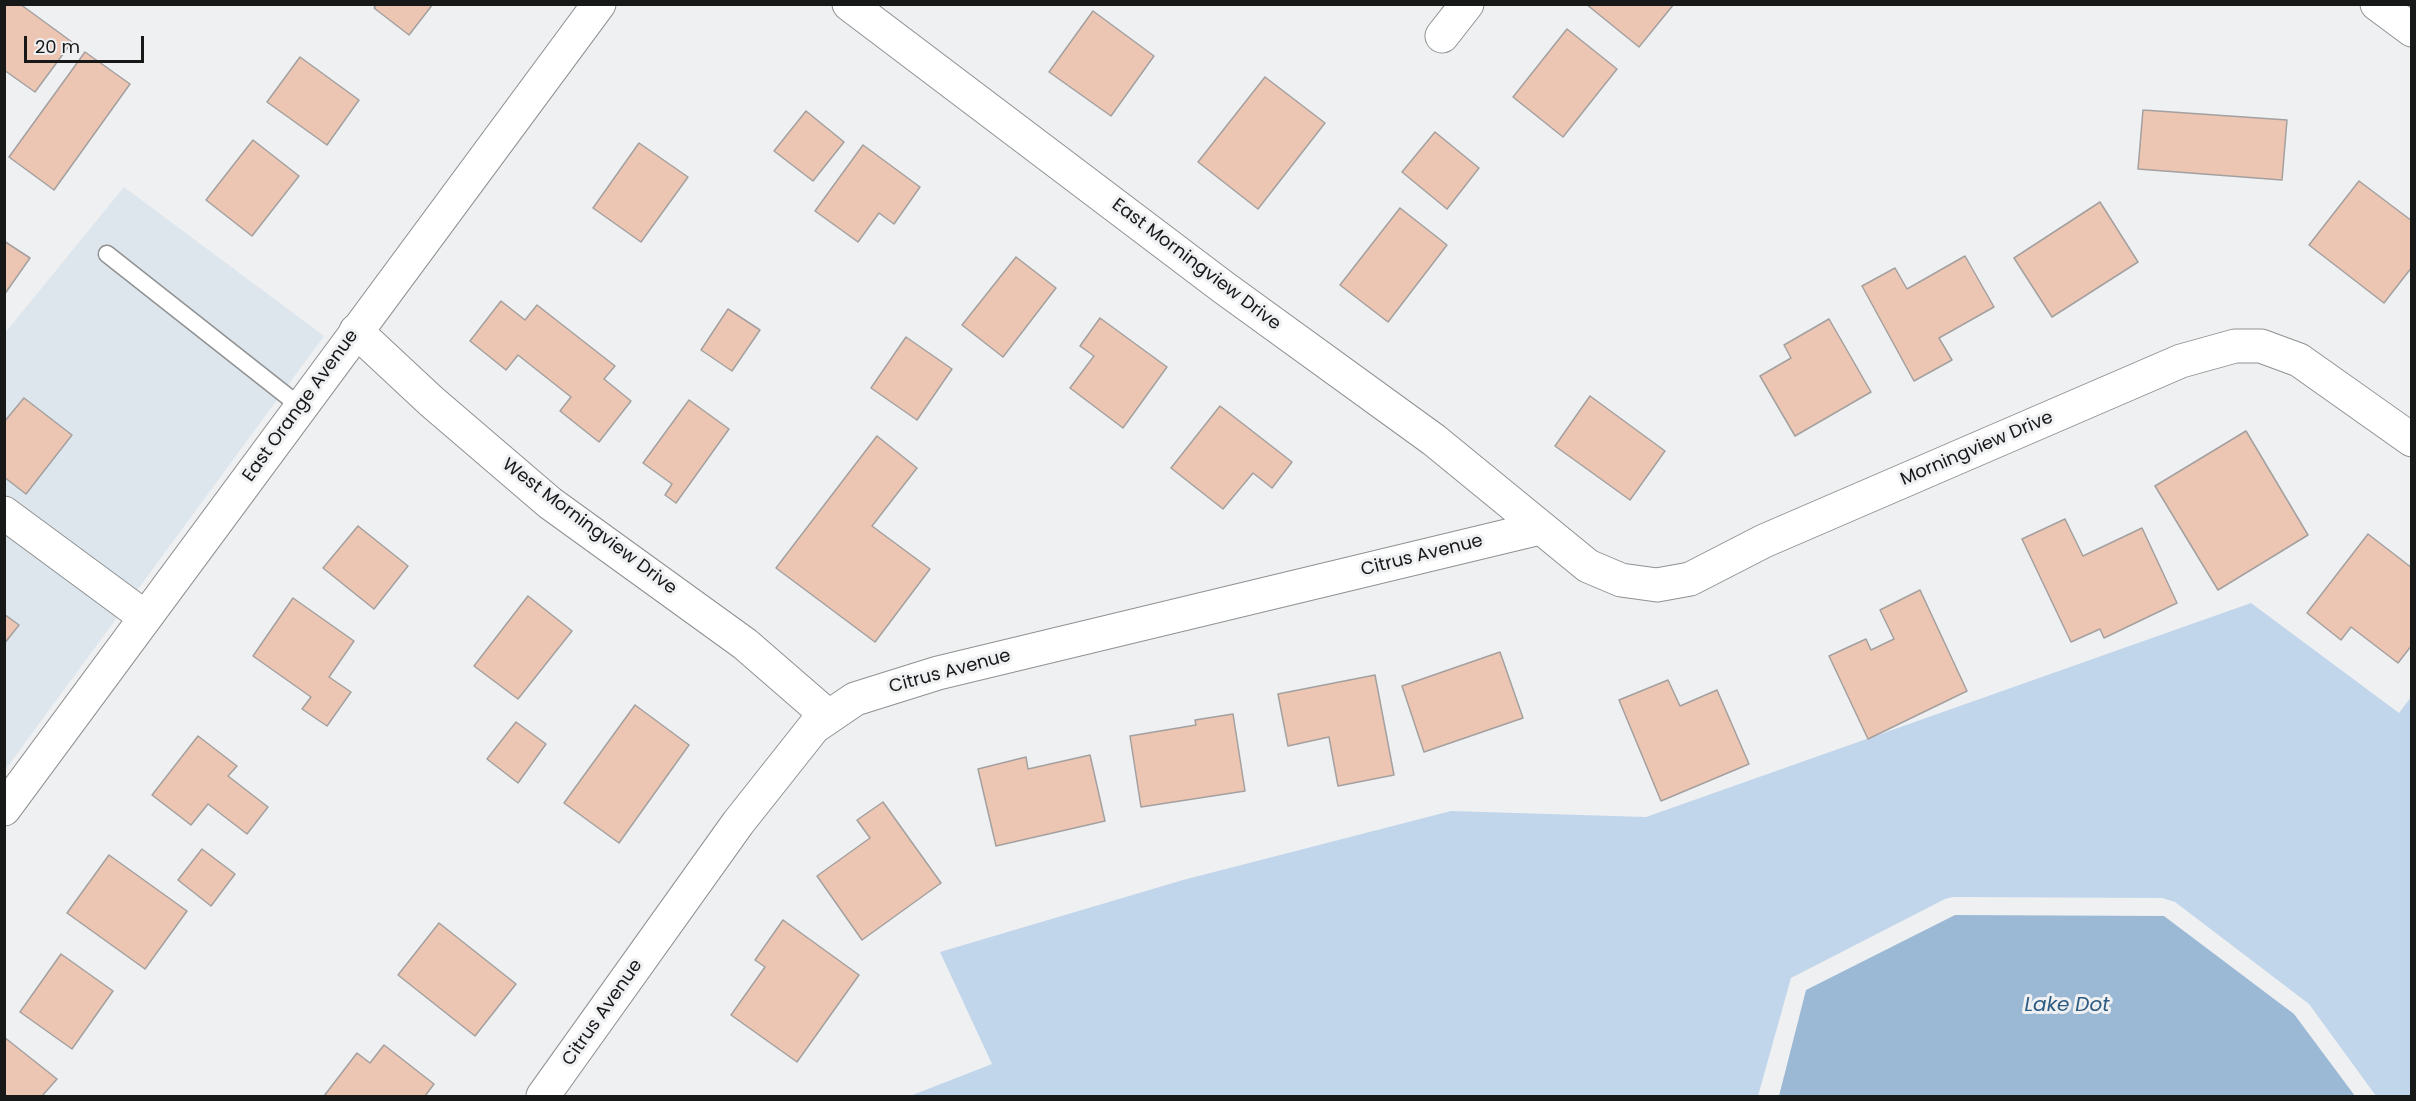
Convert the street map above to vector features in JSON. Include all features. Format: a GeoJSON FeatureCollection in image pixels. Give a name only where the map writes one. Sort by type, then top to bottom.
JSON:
{"type":"FeatureCollection","features":[{"type":"Feature","properties":{"kind":"street","name":"East Orange Avenue"},"geometry":{"type":"LineString","coordinates":[[4,809],[599,4]]}},
{"type":"Feature","properties":{"kind":"street","name":"East Morningview Drive"},"geometry":{"type":"LineString","coordinates":[[849,4],[1223,287],[1434,440],[1540,528]]}},
{"type":"Feature","properties":{"kind":"street"},"geometry":{"type":"LineString","coordinates":[[1442,36],[1467,4]]}},
{"type":"Feature","properties":{"kind":"street"},"geometry":{"type":"LineString","coordinates":[[2377,4],[2412,30]]}},
{"type":"Feature","properties":{"kind":"street","name":"West Morningview Drive"},"geometry":{"type":"LineString","coordinates":[[356,331],[431,401],[550,502],[745,644],[828,716]]}},
{"type":"Feature","properties":{"kind":"street","name":"Morningview Drive"},"geometry":{"type":"LineString","coordinates":[[1540,528],[1588,566],[1621,580],[1657,585],[1690,579],[1764,541],[2181,361],[2235,346],[2260,346],[2299,360],[2412,440]]}},
{"type":"Feature","properties":{"kind":"street"},"geometry":{"type":"LineString","coordinates":[[4,513],[145,618]]}},
{"type":"Feature","properties":{"kind":"street","name":"Citrus Avenue"},"geometry":{"type":"LineString","coordinates":[[543,1096],[738,823],[814,727],[855,699],[939,673],[1540,528]]}},
{"type":"Feature","properties":{"kind":"lane"},"geometry":{"type":"LineString","coordinates":[[107,254],[301,407]]}},
{"type":"Feature","properties":{"kind":"shaded area"},"geometry":{"type":"Polygon","coordinates":[[[124,187],[324,336],[5,770],[5,333],[124,187]]]}},
{"type":"Feature","properties":{"kind":"shaded area"},"geometry":{"type":"Polygon","coordinates":[[[2251,603],[2399,713],[2411,697],[2411,1096],[2376,1096],[2309,1004],[2175,902],[2162,898],[1953,897],[1791,978],[1758,1096],[910,1096],[992,1064],[940,952],[1183,880],[1451,811],[1646,817],[2251,603]]]}},
{"type":"Feature","properties":{"kind":"water","name":"Lake Dot"},"geometry":{"type":"Polygon","coordinates":[[[1955,915],[2164,916],[2294,1014],[2355,1096],[1779,1096],[1806,990],[1955,915]]]}},
{"type":"Feature","properties":{"kind":"building"},"geometry":{"type":"Polygon","coordinates":[[[4,4],[20,4],[72,42],[35,92],[4,70],[4,4]]]}},
{"type":"Feature","properties":{"kind":"building"},"geometry":{"type":"Polygon","coordinates":[[[377,4],[433,4],[409,35],[374,8],[377,4]]]}},
{"type":"Feature","properties":{"kind":"building"},"geometry":{"type":"Polygon","coordinates":[[[1586,4],[1674,4],[1639,47],[1586,4]]]}},
{"type":"Feature","properties":{"kind":"building"},"geometry":{"type":"Polygon","coordinates":[[[1093,11],[1154,56],[1111,116],[1049,72],[1093,11]]]}},
{"type":"Feature","properties":{"kind":"building"},"geometry":{"type":"Polygon","coordinates":[[[1567,29],[1617,69],[1563,137],[1513,97],[1567,29]]]}},
{"type":"Feature","properties":{"kind":"building"},"geometry":{"type":"Polygon","coordinates":[[[85,52],[130,84],[54,190],[9,157],[85,52]]]}},
{"type":"Feature","properties":{"kind":"building"},"geometry":{"type":"Polygon","coordinates":[[[300,57],[359,100],[327,145],[267,102],[300,57]]]}},
{"type":"Feature","properties":{"kind":"building"},"geometry":{"type":"Polygon","coordinates":[[[1265,77],[1325,123],[1258,209],[1198,162],[1265,77]]]}},
{"type":"Feature","properties":{"kind":"building"},"geometry":{"type":"Polygon","coordinates":[[[2143,110],[2287,120],[2282,180],[2138,169],[2143,110]]]}},
{"type":"Feature","properties":{"kind":"building"},"geometry":{"type":"Polygon","coordinates":[[[806,111],[844,142],[813,181],[774,151],[806,111]]]}},
{"type":"Feature","properties":{"kind":"building"},"geometry":{"type":"Polygon","coordinates":[[[1435,132],[1479,168],[1447,209],[1402,172],[1435,132]]]}},
{"type":"Feature","properties":{"kind":"building"},"geometry":{"type":"Polygon","coordinates":[[[253,140],[299,176],[252,236],[206,200],[253,140]]]}},
{"type":"Feature","properties":{"kind":"building"},"geometry":{"type":"Polygon","coordinates":[[[639,143],[688,177],[641,242],[593,208],[639,143]]]}},
{"type":"Feature","properties":{"kind":"building"},"geometry":{"type":"Polygon","coordinates":[[[863,145],[920,187],[894,224],[879,213],[858,242],[815,211],[863,145]]]}},
{"type":"Feature","properties":{"kind":"building"},"geometry":{"type":"Polygon","coordinates":[[[2359,181],[2412,221],[2412,267],[2384,303],[2309,245],[2359,181]]]}},
{"type":"Feature","properties":{"kind":"building"},"geometry":{"type":"Polygon","coordinates":[[[2100,202],[2138,262],[2052,317],[2014,258],[2100,202]]]}},
{"type":"Feature","properties":{"kind":"building"},"geometry":{"type":"Polygon","coordinates":[[[1400,208],[1447,245],[1388,322],[1340,285],[1400,208]]]}},
{"type":"Feature","properties":{"kind":"building"},"geometry":{"type":"Polygon","coordinates":[[[4,241],[30,258],[4,295],[4,241]]]}},
{"type":"Feature","properties":{"kind":"building"},"geometry":{"type":"Polygon","coordinates":[[[1965,256],[1994,307],[1939,338],[1952,360],[1914,381],[1862,286],[1895,268],[1907,289],[1965,256]]]}},
{"type":"Feature","properties":{"kind":"building"},"geometry":{"type":"Polygon","coordinates":[[[1016,257],[1056,288],[1003,357],[962,325],[1016,257]]]}},
{"type":"Feature","properties":{"kind":"building"},"geometry":{"type":"Polygon","coordinates":[[[501,301],[525,320],[537,305],[615,366],[604,379],[631,401],[599,442],[560,411],[571,397],[518,355],[506,370],[470,341],[501,301]]]}},
{"type":"Feature","properties":{"kind":"building"},"geometry":{"type":"Polygon","coordinates":[[[728,309],[760,330],[732,371],[701,350],[728,309]]]}},
{"type":"Feature","properties":{"kind":"building"},"geometry":{"type":"Polygon","coordinates":[[[1100,318],[1167,367],[1123,428],[1070,388],[1094,356],[1080,346],[1100,318]]]}},
{"type":"Feature","properties":{"kind":"building"},"geometry":{"type":"Polygon","coordinates":[[[1829,319],[1871,392],[1795,436],[1760,376],[1791,358],[1784,345],[1829,319]]]}},
{"type":"Feature","properties":{"kind":"building"},"geometry":{"type":"Polygon","coordinates":[[[906,337],[952,369],[917,420],[871,388],[906,337]]]}},
{"type":"Feature","properties":{"kind":"building"},"geometry":{"type":"Polygon","coordinates":[[[1590,396],[1665,451],[1630,500],[1555,446],[1590,396]]]}},
{"type":"Feature","properties":{"kind":"building"},"geometry":{"type":"Polygon","coordinates":[[[24,398],[72,435],[26,494],[4,477],[4,422],[24,398]]]}},
{"type":"Feature","properties":{"kind":"building"},"geometry":{"type":"Polygon","coordinates":[[[689,400],[729,429],[676,503],[665,495],[672,484],[643,463],[689,400]]]}},
{"type":"Feature","properties":{"kind":"building"},"geometry":{"type":"Polygon","coordinates":[[[1220,406],[1292,462],[1272,488],[1253,473],[1223,509],[1171,468],[1220,406]]]}},
{"type":"Feature","properties":{"kind":"building"},"geometry":{"type":"Polygon","coordinates":[[[2246,431],[2308,535],[2218,590],[2155,486],[2246,431]]]}},
{"type":"Feature","properties":{"kind":"building"},"geometry":{"type":"Polygon","coordinates":[[[877,436],[917,468],[872,526],[930,569],[875,642],[776,568],[877,436]]]}},
{"type":"Feature","properties":{"kind":"building"},"geometry":{"type":"Polygon","coordinates":[[[2065,519],[2083,556],[2142,528],[2177,603],[2104,638],[2100,629],[2071,642],[2022,539],[2065,519]]]}},
{"type":"Feature","properties":{"kind":"building"},"geometry":{"type":"Polygon","coordinates":[[[358,526],[408,566],[374,609],[323,568],[358,526]]]}},
{"type":"Feature","properties":{"kind":"building"},"geometry":{"type":"Polygon","coordinates":[[[2368,534],[2412,568],[2412,645],[2398,663],[2351,627],[2341,640],[2307,613],[2368,534]]]}},
{"type":"Feature","properties":{"kind":"building"},"geometry":{"type":"Polygon","coordinates":[[[1920,590],[1967,691],[1868,739],[1829,656],[1866,639],[1871,650],[1894,639],[1880,610],[1920,590]]]}},
{"type":"Feature","properties":{"kind":"building"},"geometry":{"type":"Polygon","coordinates":[[[528,596],[572,631],[518,699],[474,666],[528,596]]]}},
{"type":"Feature","properties":{"kind":"building"},"geometry":{"type":"Polygon","coordinates":[[[293,598],[354,641],[329,677],[351,692],[327,726],[302,709],[311,697],[253,656],[293,598]]]}},
{"type":"Feature","properties":{"kind":"building"},"geometry":{"type":"Polygon","coordinates":[[[4,614],[19,625],[4,644],[4,614]]]}},
{"type":"Feature","properties":{"kind":"building"},"geometry":{"type":"Polygon","coordinates":[[[1500,652],[1523,718],[1424,752],[1402,686],[1500,652]]]}},
{"type":"Feature","properties":{"kind":"building"},"geometry":{"type":"Polygon","coordinates":[[[1375,675],[1394,775],[1338,786],[1329,737],[1288,746],[1278,694],[1375,675]]]}},
{"type":"Feature","properties":{"kind":"building"},"geometry":{"type":"Polygon","coordinates":[[[1668,680],[1680,706],[1717,690],[1749,764],[1661,801],[1619,700],[1668,680]]]}},
{"type":"Feature","properties":{"kind":"building"},"geometry":{"type":"Polygon","coordinates":[[[635,705],[689,745],[619,843],[564,803],[635,705]]]}},
{"type":"Feature","properties":{"kind":"building"},"geometry":{"type":"Polygon","coordinates":[[[1233,714],[1245,791],[1141,807],[1130,736],[1196,725],[1195,720],[1233,714]]]}},
{"type":"Feature","properties":{"kind":"building"},"geometry":{"type":"Polygon","coordinates":[[[516,722],[546,744],[518,783],[487,759],[516,722]]]}},
{"type":"Feature","properties":{"kind":"building"},"geometry":{"type":"Polygon","coordinates":[[[198,736],[237,766],[228,776],[268,807],[247,834],[208,804],[191,825],[152,795],[198,736]]]}},
{"type":"Feature","properties":{"kind":"building"},"geometry":{"type":"Polygon","coordinates":[[[1090,755],[1105,821],[996,846],[978,769],[1026,757],[1028,769],[1090,755]]]}},
{"type":"Feature","properties":{"kind":"building"},"geometry":{"type":"Polygon","coordinates":[[[883,802],[941,883],[862,940],[817,876],[870,838],[857,820],[883,802]]]}},
{"type":"Feature","properties":{"kind":"building"},"geometry":{"type":"Polygon","coordinates":[[[202,849],[235,874],[211,906],[178,880],[202,849]]]}},
{"type":"Feature","properties":{"kind":"building"},"geometry":{"type":"Polygon","coordinates":[[[109,855],[187,911],[145,969],[67,913],[109,855]]]}},
{"type":"Feature","properties":{"kind":"building"},"geometry":{"type":"Polygon","coordinates":[[[783,920],[859,975],[797,1062],[731,1015],[765,967],[755,960],[783,920]]]}},
{"type":"Feature","properties":{"kind":"building"},"geometry":{"type":"Polygon","coordinates":[[[439,923],[516,984],[475,1036],[398,975],[439,923]]]}},
{"type":"Feature","properties":{"kind":"building"},"geometry":{"type":"Polygon","coordinates":[[[61,954],[113,991],[72,1049],[20,1012],[61,954]]]}},
{"type":"Feature","properties":{"kind":"building"},"geometry":{"type":"Polygon","coordinates":[[[4,1037],[57,1079],[42,1096],[4,1096],[4,1037]]]}},
{"type":"Feature","properties":{"kind":"building"},"geometry":{"type":"Polygon","coordinates":[[[384,1045],[434,1084],[425,1096],[324,1096],[357,1053],[370,1063],[384,1045]]]}}]}
